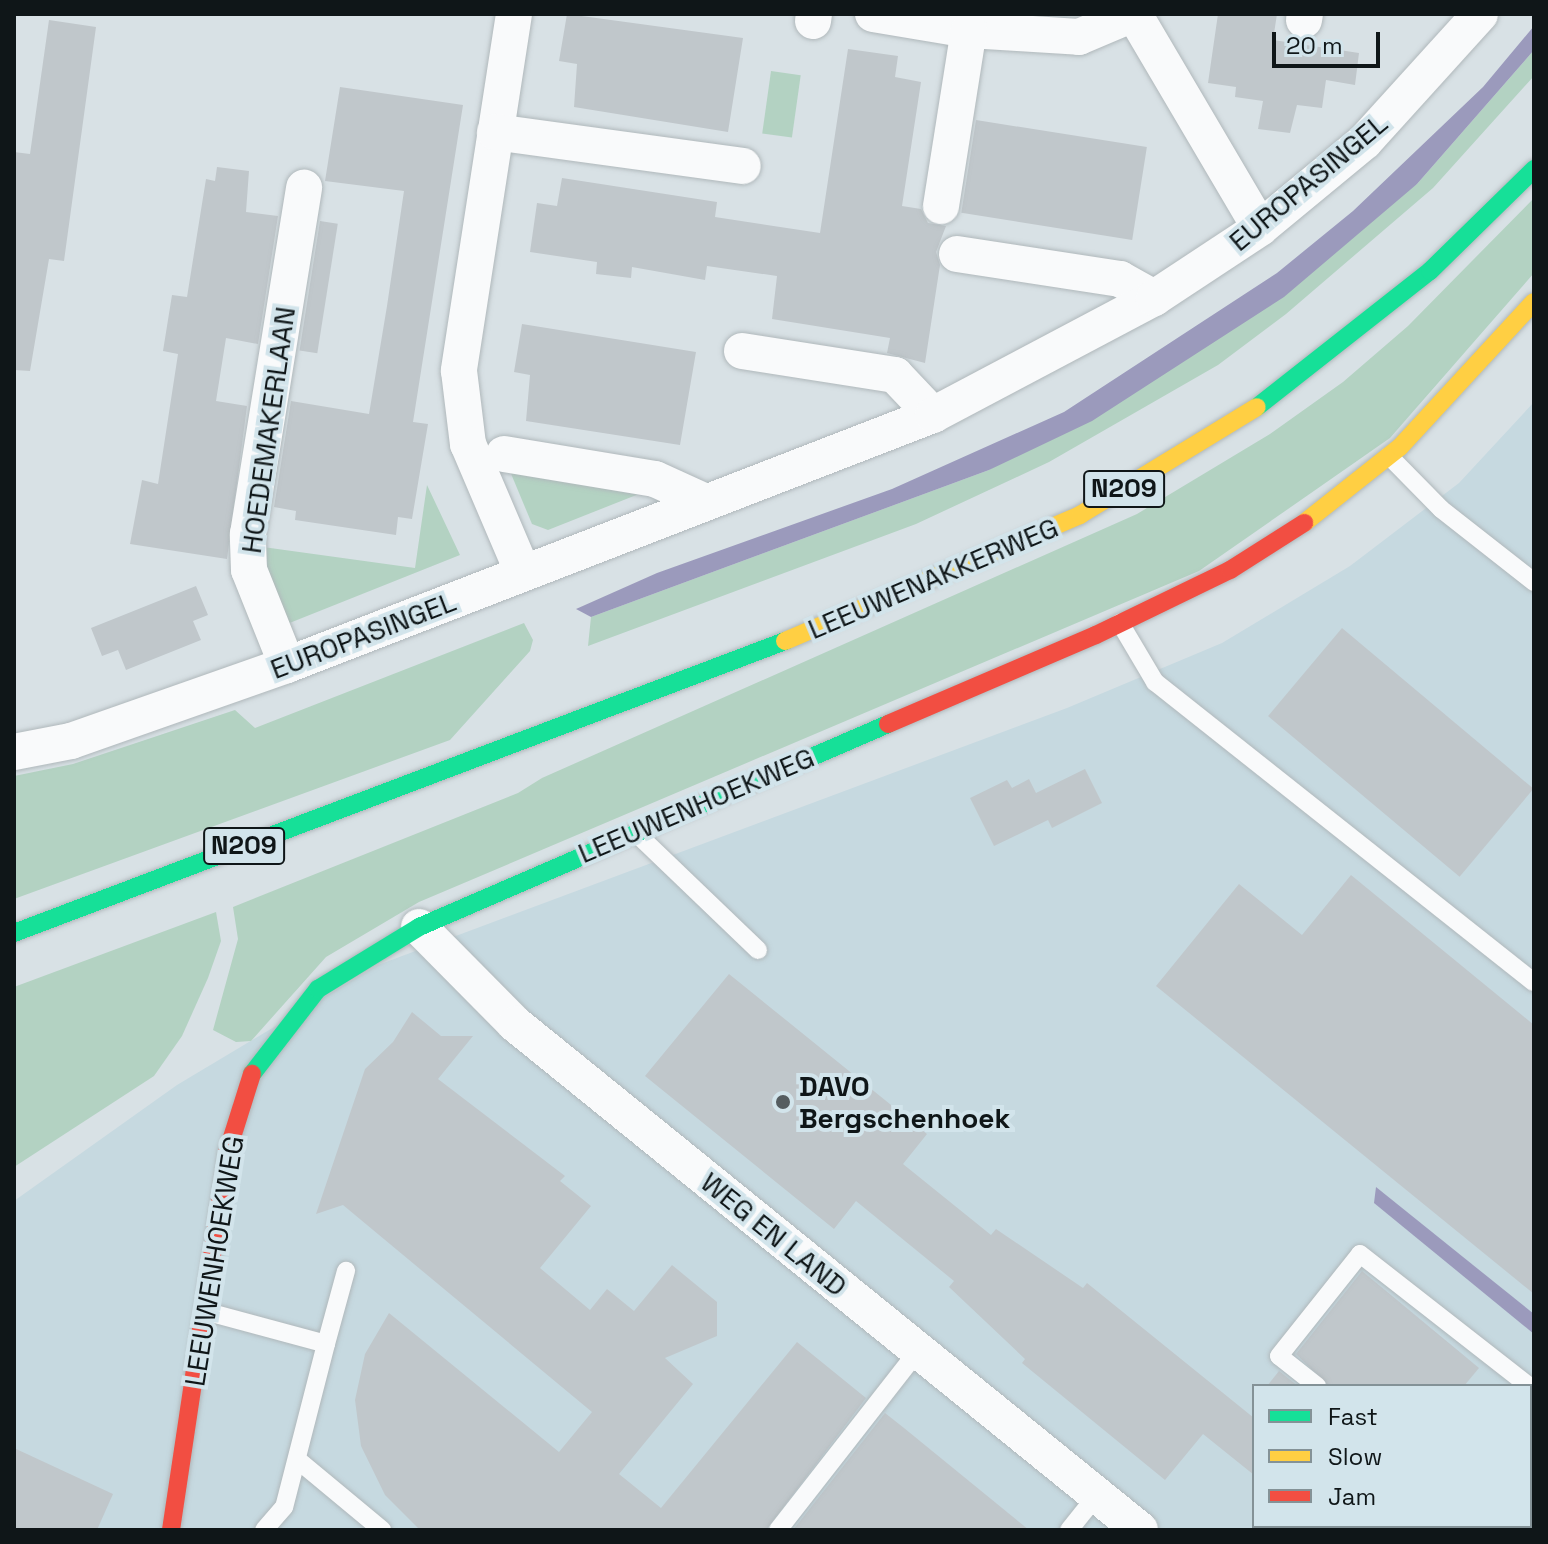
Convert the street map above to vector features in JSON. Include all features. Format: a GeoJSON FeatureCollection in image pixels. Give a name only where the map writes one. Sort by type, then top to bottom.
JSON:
{"type":"FeatureCollection","features":[{"type":"Feature","properties":{"kind":"street"},"geometry":{"type":"LineString","coordinates":[[514,14],[459,371],[468,444],[523,573]]}},
{"type":"Feature","properties":{"kind":"street"},"geometry":{"type":"LineString","coordinates":[[873,14],[969,30],[1079,37],[1134,14],[1260,228]]}},
{"type":"Feature","properties":{"kind":"street","name":"EUROPASINGEL"},"geometry":{"type":"LineString","coordinates":[[14,752],[71,741],[287,665],[933,415],[1154,298],[1260,228],[1365,141],[1480,14]]}},
{"type":"Feature","properties":{"kind":"street"},"geometry":{"type":"LineString","coordinates":[[941,206],[969,30]]}},
{"type":"Feature","properties":{"kind":"street"},"geometry":{"type":"LineString","coordinates":[[495,132],[743,166]]}},
{"type":"Feature","properties":{"kind":"street","name":"LEEUWENAKKERWEG"},"geometry":{"type":"LineString","coordinates":[[14,933],[474,760],[925,584],[1080,515],[1211,439],[1321,361],[1430,271],[1534,169]]}},
{"type":"Feature","properties":{"kind":"street","name":"HOEDEMAKERLAAN"},"geometry":{"type":"LineString","coordinates":[[287,665],[249,570],[248,534],[304,188]]}},
{"type":"Feature","properties":{"kind":"street"},"geometry":{"type":"LineString","coordinates":[[957,254],[1120,279],[1154,298]]}},
{"type":"Feature","properties":{"kind":"street","name":"LEEUWENHOEKWEG"},"geometry":{"type":"LineString","coordinates":[[171,1530],[228,1150],[253,1072],[318,989],[419,927],[634,831],[1120,623],[1230,570],[1318,514],[1389,456],[1471,376],[1534,302]]}},
{"type":"Feature","properties":{"kind":"street"},"geometry":{"type":"LineString","coordinates":[[742,351],[895,375],[933,415]]}},
{"type":"Feature","properties":{"kind":"street"},"geometry":{"type":"LineString","coordinates":[[504,454],[655,479],[706,502]]}},
{"type":"Feature","properties":{"kind":"street","name":"WEG EN LAND"},"geometry":{"type":"LineString","coordinates":[[419,927],[515,1024],[1097,1495],[1132,1527]]}},
{"type":"Feature","properties":{"kind":"lane"},"geometry":{"type":"LineString","coordinates":[[1389,456],[1441,509],[1534,582]]}},
{"type":"Feature","properties":{"kind":"lane"},"geometry":{"type":"LineString","coordinates":[[1120,623],[1155,682],[1534,982]]}},
{"type":"Feature","properties":{"kind":"lane"},"geometry":{"type":"LineString","coordinates":[[634,831],[758,950]]}},
{"type":"Feature","properties":{"kind":"lane"},"geometry":{"type":"LineString","coordinates":[[1314,1384],[1279,1356],[1360,1254],[1526,1384]]}},
{"type":"Feature","properties":{"kind":"lane"},"geometry":{"type":"LineString","coordinates":[[264,1530],[284,1507],[299,1461],[346,1271]]}},
{"type":"Feature","properties":{"kind":"lane"},"geometry":{"type":"LineString","coordinates":[[204,1311],[326,1344]]}},
{"type":"Feature","properties":{"kind":"lane"},"geometry":{"type":"LineString","coordinates":[[778,1530],[918,1351]]}},
{"type":"Feature","properties":{"kind":"lane"},"geometry":{"type":"LineString","coordinates":[[299,1461],[382,1530]]}},
{"type":"Feature","properties":{"kind":"lane"},"geometry":{"type":"LineString","coordinates":[[1069,1530],[1097,1495]]}},
{"type":"Feature","properties":{"kind":"shaded area"},"geometry":{"type":"Polygon","coordinates":[[[1534,402],[1534,1530],[14,1530],[14,1201],[177,1085],[378,965],[1067,708],[1222,643],[1350,566],[1459,483],[1534,402]]]}},
{"type":"Feature","properties":{"kind":"green space"},"geometry":{"type":"Polygon","coordinates":[[[1534,50],[1534,76],[1433,188],[1286,314],[1218,365],[1049,462],[916,524],[588,646],[591,617],[989,470],[1417,184],[1534,50]]]}},
{"type":"Feature","properties":{"kind":"green space"},"geometry":{"type":"Polygon","coordinates":[[[771,71],[801,75],[792,138],[762,133],[771,71]]]}},
{"type":"Feature","properties":{"kind":"green space"},"geometry":{"type":"Polygon","coordinates":[[[1534,198],[1534,273],[1390,438],[1199,571],[419,902],[326,957],[251,1041],[236,1042],[213,1030],[238,939],[233,907],[518,793],[542,778],[1137,514],[1270,434],[1343,382],[1408,326],[1534,198]]]}},
{"type":"Feature","properties":{"kind":"green space"},"geometry":{"type":"Polygon","coordinates":[[[507,464],[654,488],[548,530],[532,524],[507,464]]]}},
{"type":"Feature","properties":{"kind":"green space"},"geometry":{"type":"Polygon","coordinates":[[[427,485],[460,555],[282,626],[265,577],[263,547],[415,568],[427,485]]]}},
{"type":"Feature","properties":{"kind":"green space"},"geometry":{"type":"Polygon","coordinates":[[[524,623],[533,640],[530,651],[450,740],[14,899],[14,776],[73,764],[235,710],[255,728],[524,623]]]}},
{"type":"Feature","properties":{"kind":"green space"},"geometry":{"type":"Polygon","coordinates":[[[216,912],[221,941],[208,978],[182,1036],[154,1076],[14,1167],[14,987],[216,912]]]}},
{"type":"Feature","properties":{"kind":"water"},"geometry":{"type":"Polygon","coordinates":[[[1534,26],[1534,50],[1417,184],[1284,297],[1092,421],[989,470],[591,617],[576,609],[657,573],[892,489],[1064,412],[1277,273],[1353,211],[1483,87],[1534,26]]]}},
{"type":"Feature","properties":{"kind":"water"},"geometry":{"type":"Polygon","coordinates":[[[1376,1187],[1534,1314],[1534,1334],[1374,1203],[1376,1187]]]}},
{"type":"Feature","properties":{"kind":"building"},"geometry":{"type":"Polygon","coordinates":[[[567,14],[743,38],[728,132],[574,107],[577,64],[559,61],[567,14]]]}},
{"type":"Feature","properties":{"kind":"building"},"geometry":{"type":"Polygon","coordinates":[[[1218,14],[1277,14],[1273,40],[1359,53],[1355,85],[1326,80],[1322,108],[1297,105],[1290,133],[1258,129],[1263,101],[1235,97],[1236,87],[1208,83],[1218,14]]]}},
{"type":"Feature","properties":{"kind":"building"},"geometry":{"type":"Polygon","coordinates":[[[49,20],[96,27],[64,261],[49,259],[30,371],[14,370],[14,152],[30,154],[49,20]]]}},
{"type":"Feature","properties":{"kind":"building"},"geometry":{"type":"Polygon","coordinates":[[[848,49],[898,56],[895,77],[921,82],[902,206],[921,209],[928,223],[946,226],[936,252],[940,265],[925,363],[887,353],[890,338],[772,319],[777,276],[707,266],[705,280],[632,267],[631,278],[596,274],[597,262],[530,252],[537,203],[557,206],[562,178],[717,202],[715,217],[820,233],[848,49]]]}},
{"type":"Feature","properties":{"kind":"building"},"geometry":{"type":"Polygon","coordinates":[[[340,87],[463,105],[413,422],[428,424],[412,519],[398,517],[396,535],[295,520],[296,511],[274,507],[291,401],[369,414],[387,306],[404,191],[325,181],[340,87]]]}},
{"type":"Feature","properties":{"kind":"building"},"geometry":{"type":"Polygon","coordinates":[[[976,120],[1147,147],[1132,240],[961,213],[976,120]]]}},
{"type":"Feature","properties":{"kind":"building"},"geometry":{"type":"Polygon","coordinates":[[[217,167],[249,171],[246,212],[278,216],[258,344],[226,338],[216,401],[247,406],[227,559],[130,544],[142,480],[158,484],[178,354],[163,351],[172,295],[187,297],[206,179],[215,181],[217,167]]]}},
{"type":"Feature","properties":{"kind":"building"},"geometry":{"type":"Polygon","coordinates":[[[320,221],[338,224],[317,353],[300,350],[320,221]]]}},
{"type":"Feature","properties":{"kind":"building"},"geometry":{"type":"Polygon","coordinates":[[[522,324],[696,352],[680,445],[526,421],[530,375],[514,372],[522,324]]]}},
{"type":"Feature","properties":{"kind":"building"},"geometry":{"type":"Polygon","coordinates":[[[196,586],[208,615],[193,621],[201,640],[126,670],[118,650],[102,656],[91,628],[196,586]]]}},
{"type":"Feature","properties":{"kind":"building"},"geometry":{"type":"Polygon","coordinates":[[[1342,628],[1534,789],[1460,877],[1268,716],[1342,628]]]}},
{"type":"Feature","properties":{"kind":"building"},"geometry":{"type":"Polygon","coordinates":[[[1085,769],[1102,803],[1052,828],[1048,820],[994,846],[970,798],[1007,780],[1012,788],[1029,779],[1036,793],[1085,769]]]}},
{"type":"Feature","properties":{"kind":"building"},"geometry":{"type":"Polygon","coordinates":[[[1351,875],[1534,1025],[1534,1294],[1156,986],[1239,884],[1302,935],[1351,875]]]}},
{"type":"Feature","properties":{"kind":"building"},"geometry":{"type":"Polygon","coordinates":[[[729,974],[927,1134],[903,1164],[991,1235],[996,1229],[1083,1288],[1087,1283],[1252,1416],[1252,1473],[1203,1434],[1165,1480],[1022,1363],[1025,1359],[949,1287],[954,1281],[856,1201],[834,1229],[645,1076],[729,974]]]}},
{"type":"Feature","properties":{"kind":"building"},"geometry":{"type":"Polygon","coordinates":[[[412,1012],[441,1036],[473,1036],[438,1079],[565,1176],[560,1181],[591,1206],[540,1268],[590,1310],[607,1289],[634,1311],[672,1265],[717,1302],[717,1336],[665,1358],[693,1384],[619,1474],[661,1508],[797,1342],[866,1398],[766,1530],[420,1530],[385,1495],[361,1446],[355,1400],[365,1354],[389,1313],[559,1452],[592,1412],[343,1205],[316,1214],[365,1069],[393,1042],[412,1012]]]}},
{"type":"Feature","properties":{"kind":"building"},"geometry":{"type":"Polygon","coordinates":[[[1362,1271],[1479,1368],[1466,1384],[1327,1384],[1296,1354],[1362,1271]]]}},
{"type":"Feature","properties":{"kind":"building"},"geometry":{"type":"Polygon","coordinates":[[[1279,1371],[1295,1384],[1269,1384],[1279,1371]]]}},
{"type":"Feature","properties":{"kind":"building"},"geometry":{"type":"Polygon","coordinates":[[[885,1413],[904,1428],[1029,1530],[793,1530],[885,1413]]]}},
{"type":"Feature","properties":{"kind":"building"},"geometry":{"type":"Polygon","coordinates":[[[14,1448],[113,1494],[97,1530],[14,1530],[14,1448]]]}},
{"type":"Feature","properties":{"kind":"traffic: fast"},"geometry":{"type":"LineString","coordinates":[[1257,407],[1430,271],[1534,169]]}},
{"type":"Feature","properties":{"kind":"traffic: fast"},"geometry":{"type":"LineString","coordinates":[[14,933],[785,641]]}},
{"type":"Feature","properties":{"kind":"traffic: fast"},"geometry":{"type":"LineString","coordinates":[[252,1074],[318,989],[419,927],[888,724]]}},
{"type":"Feature","properties":{"kind":"traffic: slow"},"geometry":{"type":"LineString","coordinates":[[1304,523],[1400,447],[1534,302]]}},
{"type":"Feature","properties":{"kind":"traffic: slow"},"geometry":{"type":"LineString","coordinates":[[785,641],[1080,515],[1257,407]]}},
{"type":"Feature","properties":{"kind":"traffic: jam"},"geometry":{"type":"LineString","coordinates":[[888,724],[1096,635],[1230,570],[1304,523]]}},
{"type":"Feature","properties":{"kind":"traffic: jam"},"geometry":{"type":"LineString","coordinates":[[171,1530],[228,1150],[252,1074]]}},
{"type":"Feature","properties":{"kind":"place","name":"DAVO Bergschenhoek"},"geometry":{"type":"Point","coordinates":[783,1102]}}]}
